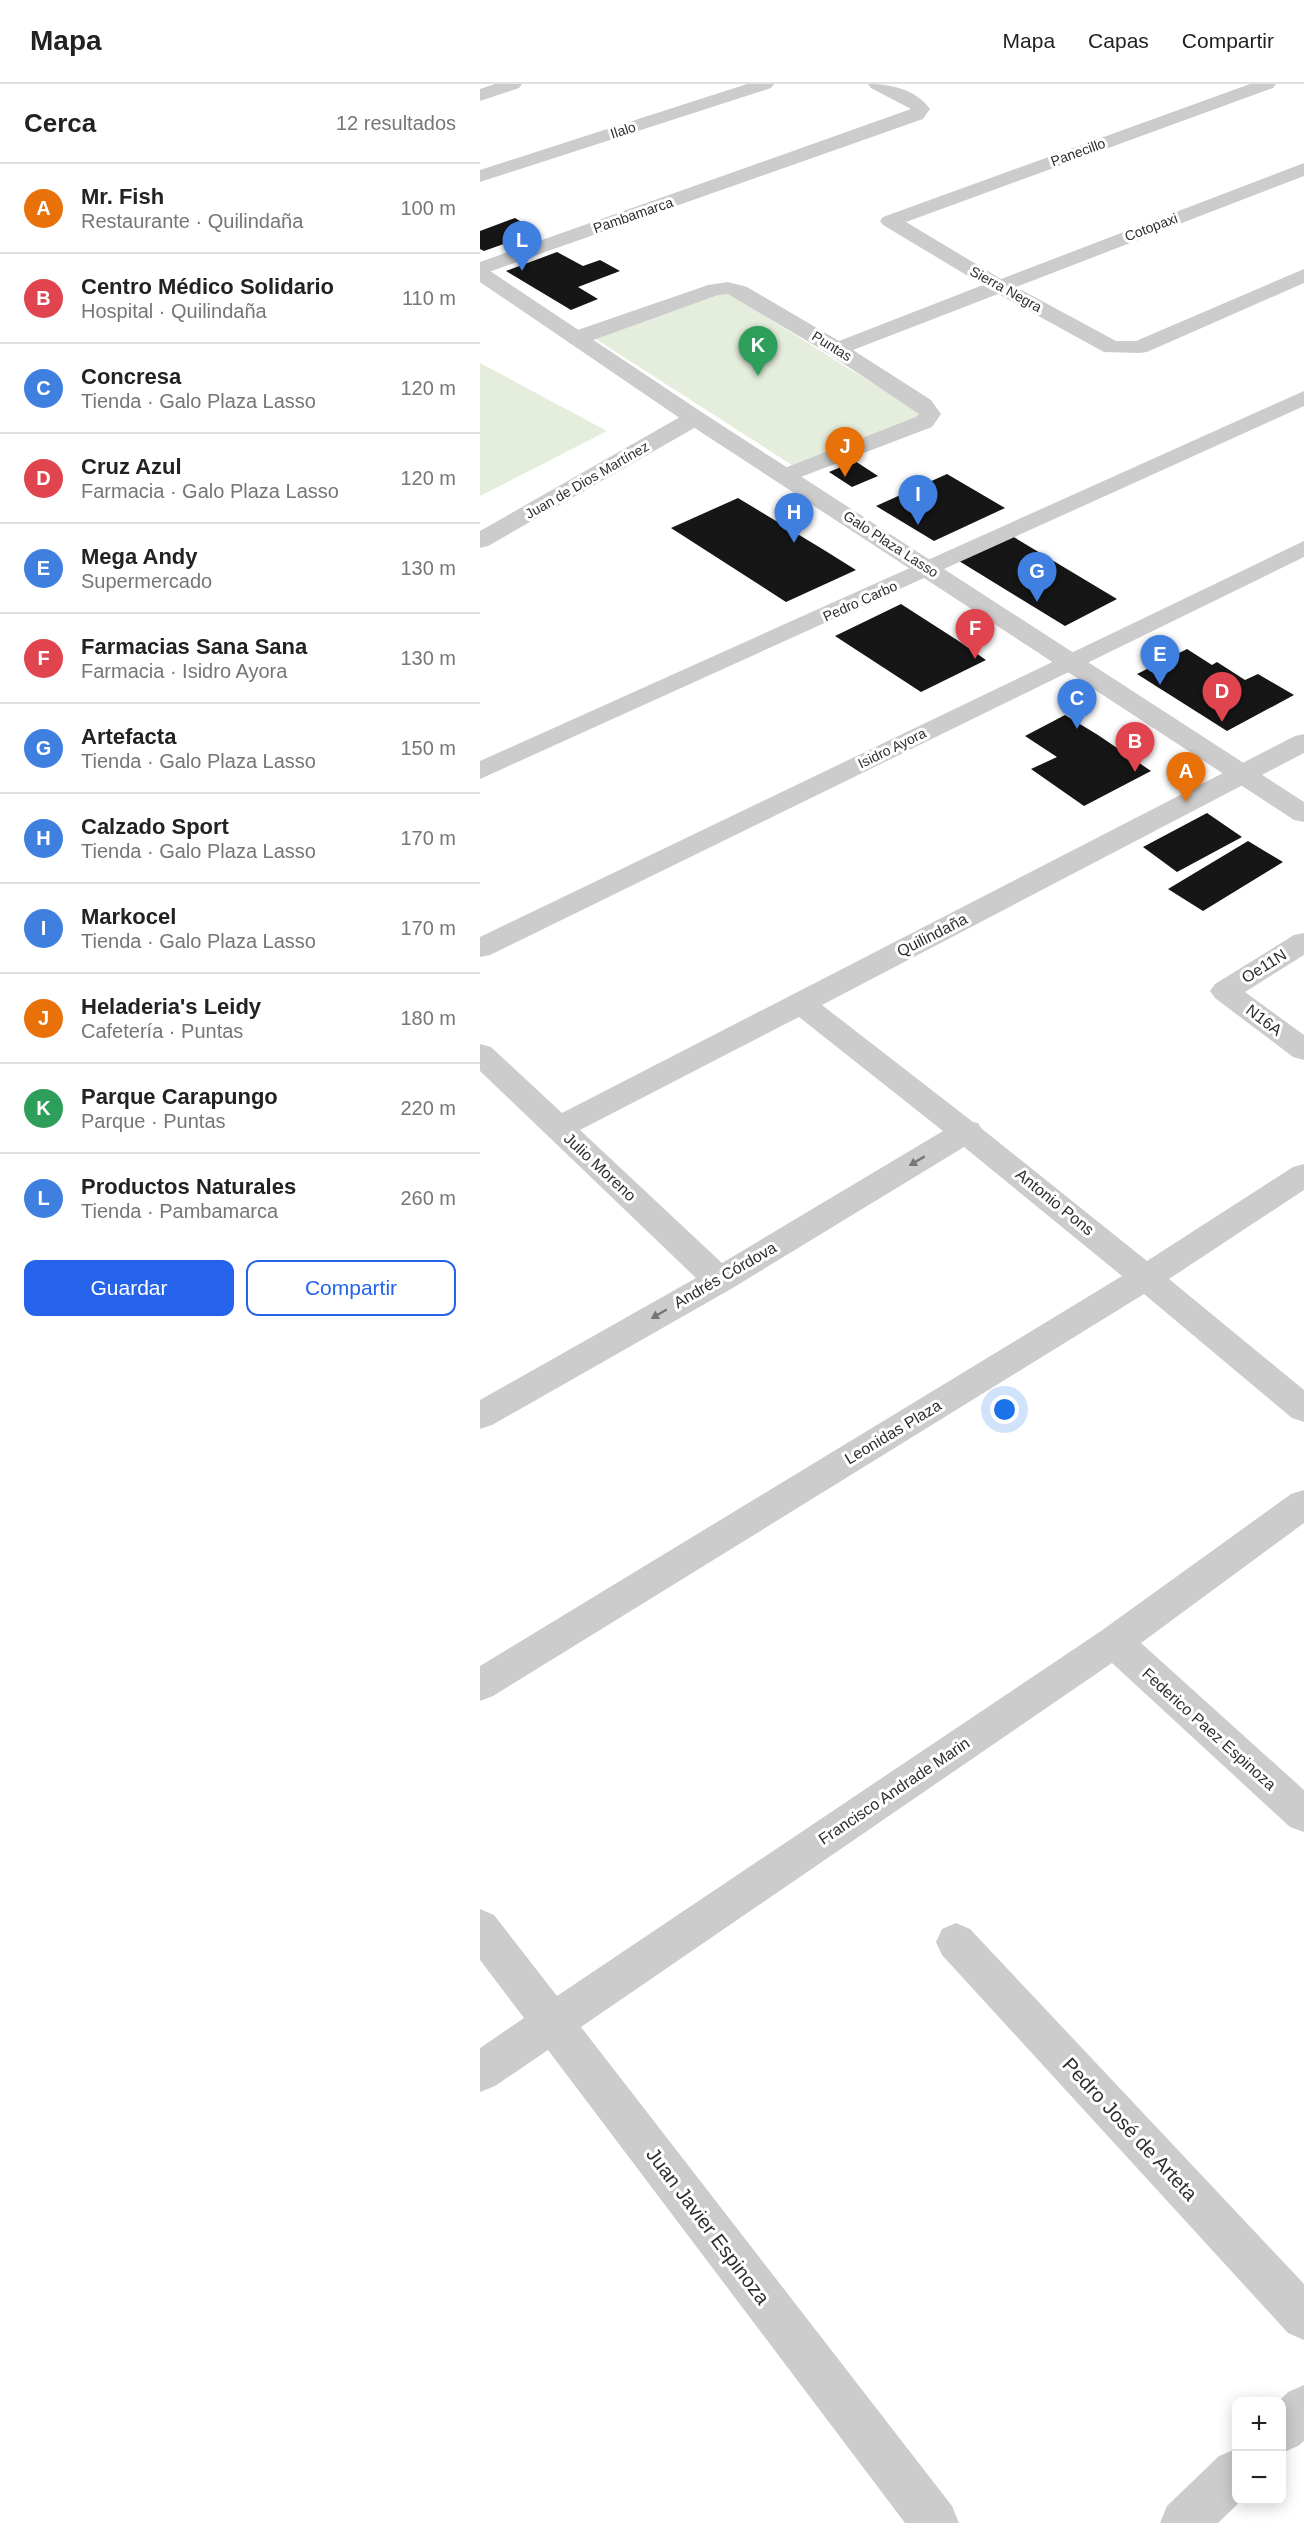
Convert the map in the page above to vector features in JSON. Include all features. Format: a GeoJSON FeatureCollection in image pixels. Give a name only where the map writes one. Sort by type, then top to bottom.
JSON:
{"type":"FeatureCollection","features":[{"type":"Feature","properties":{"kind":"street"},"geometry":{"type":"LineString","coordinates":[[480,94],[513,84]]}},
{"type":"Feature","properties":{"kind":"street","name":"Ilalo"},"geometry":{"type":"LineString","coordinates":[[480,176],[765,84]]}},
{"type":"Feature","properties":{"kind":"street","name":"Pambamarca"},"geometry":{"type":"LineString","coordinates":[[480,271],[916,115],[921,109],[915,103],[877,84]]}},
{"type":"Feature","properties":{"kind":"street","name":"Panecillo"},"geometry":{"type":"LineString","coordinates":[[890,221],[1268,84]]}},
{"type":"Feature","properties":{"kind":"street","name":"Cotopaxi"},"geometry":{"type":"LineString","coordinates":[[837,349],[997,285],[1304,169]]}},
{"type":"Feature","properties":{"kind":"street","name":"Sierra Negra"},"geometry":{"type":"LineString","coordinates":[[890,221],[997,285],[1112,347],[1139,346],[1304,274]]}},
{"type":"Feature","properties":{"kind":"street","name":"Galo Plaza Lasso"},"geometry":{"type":"LineString","coordinates":[[480,271],[695,418],[1304,814]]}},
{"type":"Feature","properties":{"kind":"street","name":"Puntas"},"geometry":{"type":"LineString","coordinates":[[577,338],[715,289],[728,288],[740,291],[837,349],[923,405],[930,414],[924,422],[785,476]]}},
{"type":"Feature","properties":{"kind":"street","name":"Pedro Carbo"},"geometry":{"type":"LineString","coordinates":[[480,771],[1304,398]]}},
{"type":"Feature","properties":{"kind":"street","name":"Juan de Dios Martínez"},"geometry":{"type":"LineString","coordinates":[[480,541],[695,418]]}},
{"type":"Feature","properties":{"kind":"street","name":"Isidro Ayora"},"geometry":{"type":"LineString","coordinates":[[480,948],[1304,548]]}},
{"type":"Feature","properties":{"kind":"street","name":"Quilindaña"},"geometry":{"type":"LineString","coordinates":[[559,1128],[1304,742]]}},
{"type":"Feature","properties":{"kind":"street","name":"Oe11N"},"geometry":{"type":"LineString","coordinates":[[1225,990],[1304,942]]}},
{"type":"Feature","properties":{"kind":"street","name":"N16A"},"geometry":{"type":"LineString","coordinates":[[1225,990],[1304,1050]]}},
{"type":"Feature","properties":{"kind":"street","name":"Antonio Pons"},"geometry":{"type":"LineString","coordinates":[[801,1003],[967,1131],[1147,1277],[1304,1409]]}},
{"type":"Feature","properties":{"kind":"street","name":"Julio Moreno"},"geometry":{"type":"LineString","coordinates":[[480,1054],[719,1280]]}},
{"type":"Feature","properties":{"kind":"street","name":"Andrés Córdova"},"geometry":{"type":"LineString","coordinates":[[480,1416],[719,1280],[967,1131]]}},
{"type":"Feature","properties":{"kind":"street","name":"Leonidas Plaza"},"geometry":{"type":"LineString","coordinates":[[480,1685],[1147,1277],[1304,1175]]}},
{"type":"Feature","properties":{"kind":"street","name":"Francisco Andrade Marin"},"geometry":{"type":"LineString","coordinates":[[480,2072],[1114,1642],[1304,1504]]}},
{"type":"Feature","properties":{"kind":"street","name":"Federico Paez Espinoza"},"geometry":{"type":"LineString","coordinates":[[1114,1642],[1304,1815]]}},
{"type":"Feature","properties":{"kind":"street","name":"Juan Javier Espinoza"},"geometry":{"type":"LineString","coordinates":[[480,1928],[935,2523]]}},
{"type":"Feature","properties":{"kind":"street","name":"Pedro José de Arteta"},"geometry":{"type":"LineString","coordinates":[[956,1942],[1304,2317]]}},
{"type":"Feature","properties":{"kind":"street"},"geometry":{"type":"LineString","coordinates":[[1286,2425],[1304,2408]]}},
{"type":"Feature","properties":{"kind":"street"},"geometry":{"type":"LineString","coordinates":[[1184,2523],[1232,2477]]}},
{"type":"Feature","properties":{"kind":"green space"},"geometry":{"type":"Polygon","coordinates":[[[725,291],[923,415],[795,467],[594,338],[725,291]]]}},
{"type":"Feature","properties":{"kind":"green space"},"geometry":{"type":"Polygon","coordinates":[[[480,363],[607,431],[480,496],[480,363]]]}},
{"type":"Feature","properties":{"kind":"building"},"geometry":{"type":"Polygon","coordinates":[[[515,218],[538,232],[484,251],[480,249],[480,231],[515,218]]]}},
{"type":"Feature","properties":{"kind":"building"},"geometry":{"type":"Polygon","coordinates":[[[557,252],[583,266],[600,260],[620,271],[578,287],[598,299],[571,310],[506,271],[557,252]]]}},
{"type":"Feature","properties":{"kind":"building"},"geometry":{"type":"Polygon","coordinates":[[[855,461],[878,476],[852,487],[829,472],[855,461]]]}},
{"type":"Feature","properties":{"kind":"building"},"geometry":{"type":"Polygon","coordinates":[[[947,474],[1005,508],[934,541],[876,506],[947,474]]]}},
{"type":"Feature","properties":{"kind":"building"},"geometry":{"type":"Polygon","coordinates":[[[738,498],[856,570],[786,602],[671,528],[738,498]]]}},
{"type":"Feature","properties":{"kind":"building"},"geometry":{"type":"Polygon","coordinates":[[[1012,536],[1117,599],[1065,626],[959,561],[1012,536]]]}},
{"type":"Feature","properties":{"kind":"building"},"geometry":{"type":"Polygon","coordinates":[[[901,604],[986,660],[921,692],[835,636],[901,604]]]}},
{"type":"Feature","properties":{"kind":"building"},"geometry":{"type":"Polygon","coordinates":[[[1187,649],[1212,665],[1217,662],[1245,680],[1258,674],[1294,695],[1227,731],[1137,674],[1187,649]]]}},
{"type":"Feature","properties":{"kind":"building"},"geometry":{"type":"Polygon","coordinates":[[[1065,715],[1151,771],[1084,806],[1031,769],[1057,757],[1025,736],[1065,715]]]}},
{"type":"Feature","properties":{"kind":"building"},"geometry":{"type":"Polygon","coordinates":[[[1207,813],[1242,837],[1177,872],[1143,847],[1207,813]]]}},
{"type":"Feature","properties":{"kind":"building"},"geometry":{"type":"Polygon","coordinates":[[[1248,841],[1283,862],[1203,911],[1168,889],[1248,841]]]}},
{"type":"Feature","properties":{"kind":"place","name":"Productos Naturales"},"geometry":{"type":"Point","coordinates":[522,271]}},
{"type":"Feature","properties":{"kind":"place","name":"Parque Carapungo"},"geometry":{"type":"Point","coordinates":[758,376]}},
{"type":"Feature","properties":{"kind":"place","name":"Heladeria's Leidy"},"geometry":{"type":"Point","coordinates":[845,477]}},
{"type":"Feature","properties":{"kind":"place","name":"Markocel"},"geometry":{"type":"Point","coordinates":[918,525]}},
{"type":"Feature","properties":{"kind":"place","name":"Calzado Sport"},"geometry":{"type":"Point","coordinates":[794,543]}},
{"type":"Feature","properties":{"kind":"place","name":"Artefacta"},"geometry":{"type":"Point","coordinates":[1037,602]}},
{"type":"Feature","properties":{"kind":"place","name":"Farmacias Sana Sana"},"geometry":{"type":"Point","coordinates":[975,659]}},
{"type":"Feature","properties":{"kind":"place","name":"Mega Andy"},"geometry":{"type":"Point","coordinates":[1160,685]}},
{"type":"Feature","properties":{"kind":"place","name":"Cruz Azul"},"geometry":{"type":"Point","coordinates":[1222,722]}},
{"type":"Feature","properties":{"kind":"place","name":"Concresa"},"geometry":{"type":"Point","coordinates":[1077,729]}},
{"type":"Feature","properties":{"kind":"place","name":"Centro Médico Solidario"},"geometry":{"type":"Point","coordinates":[1135,772]}},
{"type":"Feature","properties":{"kind":"place","name":"Mr. Fish"},"geometry":{"type":"Point","coordinates":[1186,802]}}]}
